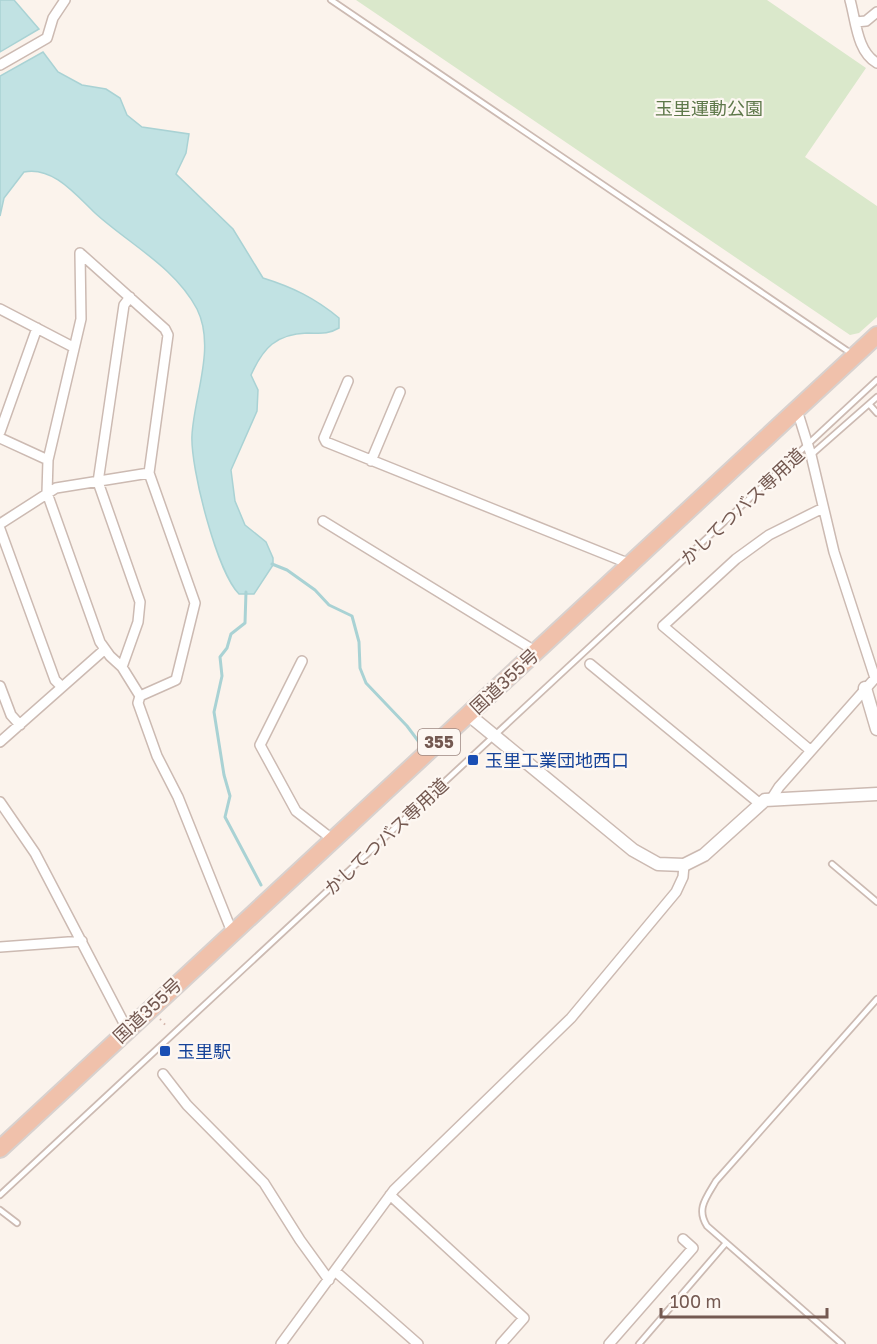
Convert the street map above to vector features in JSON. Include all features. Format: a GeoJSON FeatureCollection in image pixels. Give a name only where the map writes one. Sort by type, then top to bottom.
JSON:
{"type":"FeatureCollection","features":[{"type":"Feature","properties":{"kind":"highway","name":"国道355号"},"geometry":{"type":"LineString","coordinates":[[0,1149],[149,1008],[877,335]]}},
{"type":"Feature","properties":{"kind":"street"},"geometry":{"type":"LineString","coordinates":[[0,65],[47,38],[53,18],[65,0]]}},
{"type":"Feature","properties":{"kind":"street"},"geometry":{"type":"LineString","coordinates":[[850,0],[862,47],[871,60],[877,63]]}},
{"type":"Feature","properties":{"kind":"street"},"geometry":{"type":"LineString","coordinates":[[856,22],[866,21],[877,12]]}},
{"type":"Feature","properties":{"kind":"street"},"geometry":{"type":"LineString","coordinates":[[140,696],[176,680],[195,608],[149,473],[168,335],[165,329],[80,253],[81,319],[48,460],[47,493],[104,650],[122,667],[140,696],[138,704],[157,756],[178,797],[232,932]]}},
{"type":"Feature","properties":{"kind":"street"},"geometry":{"type":"LineString","coordinates":[[122,667],[138,622],[140,602],[98,482],[124,305],[130,297]]}},
{"type":"Feature","properties":{"kind":"street"},"geometry":{"type":"LineString","coordinates":[[0,309],[74,347]]}},
{"type":"Feature","properties":{"kind":"street"},"geometry":{"type":"LineString","coordinates":[[0,432],[37,328]]}},
{"type":"Feature","properties":{"kind":"street"},"geometry":{"type":"LineString","coordinates":[[348,381],[324,440],[371,461],[630,564]]}},
{"type":"Feature","properties":{"kind":"street"},"geometry":{"type":"LineString","coordinates":[[371,461],[400,392]]}},
{"type":"Feature","properties":{"kind":"street"},"geometry":{"type":"LineString","coordinates":[[772,798],[810,750],[876,677],[834,552],[810,450],[796,410]]}},
{"type":"Feature","properties":{"kind":"street"},"geometry":{"type":"LineString","coordinates":[[0,438],[48,460]]}},
{"type":"Feature","properties":{"kind":"street"},"geometry":{"type":"LineString","coordinates":[[62,687],[55,680],[0,527],[56,488],[149,473]]}},
{"type":"Feature","properties":{"kind":"street"},"geometry":{"type":"LineString","coordinates":[[810,750],[663,626],[736,560],[770,535],[823,508]]}},
{"type":"Feature","properties":{"kind":"street"},"geometry":{"type":"LineString","coordinates":[[323,522],[535,651]]}},
{"type":"Feature","properties":{"kind":"street"},"geometry":{"type":"LineString","coordinates":[[0,742],[104,650]]}},
{"type":"Feature","properties":{"kind":"street"},"geometry":{"type":"LineString","coordinates":[[302,661],[260,745],[296,811],[333,839]]}},
{"type":"Feature","properties":{"kind":"street"},"geometry":{"type":"LineString","coordinates":[[590,664],[759,803]]}},
{"type":"Feature","properties":{"kind":"street"},"geometry":{"type":"LineString","coordinates":[[0,686],[11,715],[20,725]]}},
{"type":"Feature","properties":{"kind":"street"},"geometry":{"type":"LineString","coordinates":[[865,688],[877,729]]}},
{"type":"Feature","properties":{"kind":"street"},"geometry":{"type":"LineString","coordinates":[[469,714],[633,850],[658,864],[684,865],[704,855],[759,803],[772,798],[877,794]]}},
{"type":"Feature","properties":{"kind":"street"},"geometry":{"type":"LineString","coordinates":[[0,802],[27,839],[127,1029]]}},
{"type":"Feature","properties":{"kind":"street"},"geometry":{"type":"LineString","coordinates":[[281,1344],[390,1195],[436,1147],[571,1018],[676,892],[683,877],[684,865]]}},
{"type":"Feature","properties":{"kind":"street"},"geometry":{"type":"LineString","coordinates":[[0,947],[82,941]]}},
{"type":"Feature","properties":{"kind":"street"},"geometry":{"type":"LineString","coordinates":[[163,1074],[187,1105],[264,1183],[300,1240],[332,1276],[418,1344]]}},
{"type":"Feature","properties":{"kind":"street"},"geometry":{"type":"LineString","coordinates":[[390,1195],[524,1318],[501,1344]]}},
{"type":"Feature","properties":{"kind":"street"},"geometry":{"type":"LineString","coordinates":[[609,1344],[693,1248],[683,1239]]}},
{"type":"Feature","properties":{"kind":"lane"},"geometry":{"type":"LineString","coordinates":[[330,0],[854,356]]}},
{"type":"Feature","properties":{"kind":"lane","name":"かしてつバス専用道"},"geometry":{"type":"LineString","coordinates":[[0,1195],[494,735],[810,450],[877,380]]}},
{"type":"Feature","properties":{"kind":"lane"},"geometry":{"type":"LineString","coordinates":[[810,450],[877,397]]}},
{"type":"Feature","properties":{"kind":"lane"},"geometry":{"type":"LineString","coordinates":[[869,404],[877,413]]}},
{"type":"Feature","properties":{"kind":"lane"},"geometry":{"type":"LineString","coordinates":[[832,864],[877,902]]}},
{"type":"Feature","properties":{"kind":"lane"},"geometry":{"type":"LineString","coordinates":[[842,1344],[707,1226],[701,1216],[701,1205],[716,1181],[877,999]]}},
{"type":"Feature","properties":{"kind":"lane"},"geometry":{"type":"LineString","coordinates":[[0,1210],[17,1223]]}},
{"type":"Feature","properties":{"kind":"lane"},"geometry":{"type":"LineString","coordinates":[[639,1344],[726,1243]]}},
{"type":"Feature","properties":{"kind":"path"},"geometry":{"type":"LineString","coordinates":[[149,1008],[173,1034]]}},
{"type":"Feature","properties":{"kind":"green space","name":"玉里運動公園"},"geometry":{"type":"Polygon","coordinates":[[[356,0],[767,0],[866,68],[805,157],[877,206],[877,317],[859,333],[850,335],[356,0]]]}},
{"type":"Feature","properties":{"kind":"water"},"geometry":{"type":"Polygon","coordinates":[[[0,0],[14,0],[39,29],[0,52],[0,0]]]}},
{"type":"Feature","properties":{"kind":"water"},"geometry":{"type":"Polygon","coordinates":[[[43,52],[58,72],[82,85],[106,89],[120,98],[127,115],[142,127],[189,134],[186,153],[176,174],[233,229],[263,278],[303,294],[339,318],[339,328],[331,332],[296,334],[272,344],[260,357],[251,375],[258,390],[257,411],[231,470],[235,501],[245,525],[266,542],[273,558],[273,565],[254,594],[239,594],[231,582],[214,542],[200,494],[192,435],[205,339],[197,309],[188,294],[164,268],[108,224],[72,191],[45,173],[24,172],[4,198],[0,216],[0,76],[43,52]]]}},
{"type":"Feature","properties":{"kind":"waterway"},"geometry":{"type":"LineString","coordinates":[[272,564],[287,570],[315,590],[329,605],[352,616],[359,642],[360,668],[366,683],[419,742]]}},
{"type":"Feature","properties":{"kind":"waterway"},"geometry":{"type":"LineString","coordinates":[[246,592],[245,623],[231,634],[227,648],[220,657],[222,676],[214,712],[224,775],[230,796],[225,817],[261,885]]}},
{"type":"Feature","properties":{"kind":"place","name":"玉里工業団地西口"},"geometry":{"type":"Point","coordinates":[473,760]}},
{"type":"Feature","properties":{"kind":"place","name":"玉里駅"},"geometry":{"type":"Point","coordinates":[165,1051]}}]}
